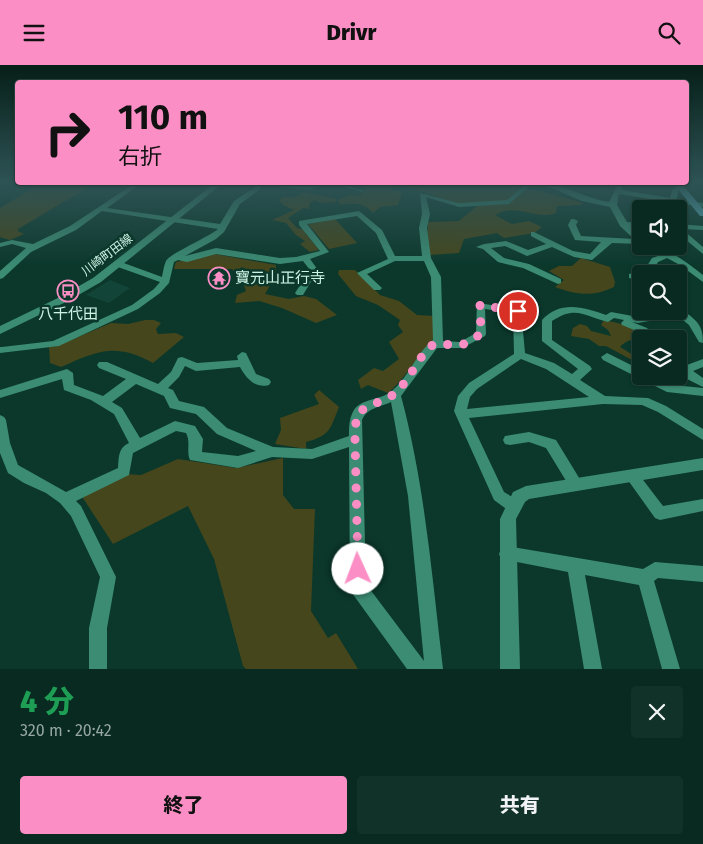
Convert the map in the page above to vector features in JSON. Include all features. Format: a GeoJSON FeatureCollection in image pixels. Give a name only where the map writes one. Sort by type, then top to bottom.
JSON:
{"type":"FeatureCollection","features":[{"type":"Feature","properties":{"kind":"main road","name":"川崎町田線"},"geometry":{"type":"LineString","coordinates":[[0,330],[64,299],[118,264],[185,210]]}},
{"type":"Feature","properties":{"kind":"main road"},"geometry":{"type":"LineString","coordinates":[[510,669],[508,519],[518,497],[526,493],[703,464]]}},
{"type":"Feature","properties":{"kind":"street"},"geometry":{"type":"LineString","coordinates":[[0,276],[33,247],[72,228],[98,210]]}},
{"type":"Feature","properties":{"kind":"street"},"geometry":{"type":"LineString","coordinates":[[107,210],[222,227]]}},
{"type":"Feature","properties":{"kind":"street"},"geometry":{"type":"LineString","coordinates":[[1,351],[55,344],[74,337],[135,307],[157,291],[166,281],[170,261],[174,257],[212,237],[222,227],[233,210]]}},
{"type":"Feature","properties":{"kind":"street"},"geometry":{"type":"LineString","coordinates":[[418,669],[358,587],[355,439],[356,420],[360,411],[395,394],[406,381],[426,350],[438,341],[436,277],[426,258],[423,228],[425,210]]}},
{"type":"Feature","properties":{"kind":"street"},"geometry":{"type":"LineString","coordinates":[[616,210],[623,224],[632,233]]}},
{"type":"Feature","properties":{"kind":"street"},"geometry":{"type":"LineString","coordinates":[[174,257],[187,259],[216,251],[280,261],[305,257],[325,252],[302,223],[359,213],[380,233],[392,259]]}},
{"type":"Feature","properties":{"kind":"street"},"geometry":{"type":"LineString","coordinates":[[574,221],[572,225],[578,238],[632,242]]}},
{"type":"Feature","properties":{"kind":"street"},"geometry":{"type":"LineString","coordinates":[[623,224],[632,224]]}},
{"type":"Feature","properties":{"kind":"street"},"geometry":{"type":"LineString","coordinates":[[687,227],[703,228]]}},
{"type":"Feature","properties":{"kind":"street"},"geometry":{"type":"LineString","coordinates":[[534,234],[588,257],[592,257],[608,241]]}},
{"type":"Feature","properties":{"kind":"street"},"geometry":{"type":"LineString","coordinates":[[687,237],[703,251]]}},
{"type":"Feature","properties":{"kind":"street"},"geometry":{"type":"LineString","coordinates":[[0,245],[12,243],[33,247]]}},
{"type":"Feature","properties":{"kind":"street"},"geometry":{"type":"LineString","coordinates":[[554,244],[527,253],[506,243],[481,246],[501,260],[526,266],[558,281]]}},
{"type":"Feature","properties":{"kind":"street"},"geometry":{"type":"LineString","coordinates":[[652,265],[655,260],[666,256],[683,263],[703,279]]}},
{"type":"Feature","properties":{"kind":"street"},"geometry":{"type":"LineString","coordinates":[[300,293],[314,270],[305,257]]}},
{"type":"Feature","properties":{"kind":"street"},"geometry":{"type":"LineString","coordinates":[[377,288],[361,273],[392,259],[426,258]]}},
{"type":"Feature","properties":{"kind":"street"},"geometry":{"type":"LineString","coordinates":[[118,264],[166,281]]}},
{"type":"Feature","properties":{"kind":"street"},"geometry":{"type":"LineString","coordinates":[[434,344],[462,345],[481,334],[480,305],[518,311],[520,355]]}},
{"type":"Feature","properties":{"kind":"street"},"geometry":{"type":"LineString","coordinates":[[572,380],[586,369],[547,341],[547,320],[561,309],[577,308],[608,319],[634,325],[640,330]]}},
{"type":"Feature","properties":{"kind":"street"},"geometry":{"type":"LineString","coordinates":[[608,319],[611,315],[632,320]]}},
{"type":"Feature","properties":{"kind":"street"},"geometry":{"type":"LineString","coordinates":[[687,318],[693,323],[703,340]]}},
{"type":"Feature","properties":{"kind":"street"},"geometry":{"type":"LineString","coordinates":[[520,355],[550,366],[603,400]]}},
{"type":"Feature","properties":{"kind":"street"},"geometry":{"type":"LineString","coordinates":[[514,506],[499,496],[460,411],[464,396],[473,386],[520,355]]}},
{"type":"Feature","properties":{"kind":"street"},"geometry":{"type":"LineString","coordinates":[[607,357],[632,371]]}},
{"type":"Feature","properties":{"kind":"street"},"geometry":{"type":"LineString","coordinates":[[159,389],[175,374],[182,361],[196,367],[243,359],[248,374],[259,382],[265,382]]}},
{"type":"Feature","properties":{"kind":"street"},"geometry":{"type":"LineString","coordinates":[[687,366],[703,363]]}},
{"type":"Feature","properties":{"kind":"street"},"geometry":{"type":"LineString","coordinates":[[103,365],[170,393],[174,405],[200,410],[222,431],[272,452]]}},
{"type":"Feature","properties":{"kind":"street"},"geometry":{"type":"LineString","coordinates":[[687,371],[703,383]]}},
{"type":"Feature","properties":{"kind":"street"},"geometry":{"type":"LineString","coordinates":[[0,394],[67,373],[68,387],[104,402],[118,411],[137,445]]}},
{"type":"Feature","properties":{"kind":"street"},"geometry":{"type":"LineString","coordinates":[[104,402],[134,379]]}},
{"type":"Feature","properties":{"kind":"street"},"geometry":{"type":"LineString","coordinates":[[662,385],[671,389],[703,392]]}},
{"type":"Feature","properties":{"kind":"street"},"geometry":{"type":"LineString","coordinates":[[395,394],[406,435],[422,546],[434,669]]}},
{"type":"Feature","properties":{"kind":"street"},"geometry":{"type":"LineString","coordinates":[[462,414],[603,400],[644,401],[662,409],[703,435]]}},
{"type":"Feature","properties":{"kind":"street"},"geometry":{"type":"LineString","coordinates":[[0,420],[3,443],[13,469],[66,499],[76,511],[108,577],[98,628],[98,669]]}},
{"type":"Feature","properties":{"kind":"street"},"geometry":{"type":"LineString","coordinates":[[66,499],[124,471],[127,450],[175,427],[190,429],[196,439],[195,456],[217,461],[238,462],[272,452],[312,454],[355,439]]}},
{"type":"Feature","properties":{"kind":"street"},"geometry":{"type":"LineString","coordinates":[[510,440],[529,437],[551,444],[576,485]]}},
{"type":"Feature","properties":{"kind":"street"},"geometry":{"type":"LineString","coordinates":[[632,475],[660,513],[703,505]]}},
{"type":"Feature","properties":{"kind":"street"},"geometry":{"type":"LineString","coordinates":[[507,554],[645,578],[655,570],[703,574]]}},
{"type":"Feature","properties":{"kind":"street"},"geometry":{"type":"LineString","coordinates":[[574,565],[593,669]]}},
{"type":"Feature","properties":{"kind":"street"},"geometry":{"type":"LineString","coordinates":[[645,578],[671,669]]}},
{"type":"Feature","properties":{"kind":"shaded area"},"geometry":{"type":"Polygon","coordinates":[[[0,210],[50,210],[18,229],[18,231],[24,234],[10,240],[0,237],[0,210]]]}},
{"type":"Feature","properties":{"kind":"shaded area"},"geometry":{"type":"Polygon","coordinates":[[[294,210],[300,210],[288,218],[297,228],[306,230],[305,233],[319,250],[310,252],[300,244],[305,241],[296,235],[286,223],[272,220],[294,210]]]}},
{"type":"Feature","properties":{"kind":"shaded area"},"geometry":{"type":"Polygon","coordinates":[[[472,210],[510,210],[495,215],[512,224],[529,221],[542,227],[534,233],[504,238],[497,233],[464,239],[459,253],[429,255],[427,240],[428,222],[459,221],[472,210]]]}},
{"type":"Feature","properties":{"kind":"shaded area"},"geometry":{"type":"Polygon","coordinates":[[[512,210],[556,210],[556,213],[548,215],[512,210]]]}},
{"type":"Feature","properties":{"kind":"shaded area"},"geometry":{"type":"Polygon","coordinates":[[[335,219],[357,243],[329,249],[308,224],[335,219]]]}},
{"type":"Feature","properties":{"kind":"shaded area"},"geometry":{"type":"Polygon","coordinates":[[[215,254],[276,265],[275,277],[265,294],[289,299],[304,296],[316,299],[337,315],[316,323],[282,308],[259,301],[235,303],[237,295],[246,291],[243,282],[232,269],[174,269],[176,262],[215,254]]]}},
{"type":"Feature","properties":{"kind":"shaded area"},"geometry":{"type":"Polygon","coordinates":[[[581,258],[610,267],[615,282],[614,287],[592,294],[585,294],[555,287],[564,280],[549,271],[559,266],[572,266],[581,258]]]}},
{"type":"Feature","properties":{"kind":"shaded area"},"geometry":{"type":"Polygon","coordinates":[[[339,270],[355,270],[380,295],[399,301],[417,315],[434,316],[436,339],[388,393],[368,385],[361,389],[358,380],[374,368],[383,371],[399,359],[389,342],[403,332],[398,325],[400,320],[378,305],[356,296],[338,274],[339,270]]]}},
{"type":"Feature","properties":{"kind":"shaded area"},"geometry":{"type":"Polygon","coordinates":[[[110,280],[130,288],[109,303],[86,295],[110,280]]]}},
{"type":"Feature","properties":{"kind":"shaded area"},"geometry":{"type":"Polygon","coordinates":[[[154,320],[161,323],[156,329],[158,334],[176,333],[184,337],[153,363],[140,356],[117,351],[106,351],[61,367],[50,363],[49,347],[57,346],[111,323],[128,324],[154,320]]]}},
{"type":"Feature","properties":{"kind":"shaded area"},"geometry":{"type":"Polygon","coordinates":[[[604,320],[635,330],[632,330],[632,340],[620,347],[632,354],[632,360],[606,346],[599,346],[589,339],[571,336],[573,328],[580,324],[587,326],[591,331],[611,336],[608,330],[601,325],[604,320]]]}},
{"type":"Feature","properties":{"kind":"shaded area"},"geometry":{"type":"Polygon","coordinates":[[[319,390],[339,407],[334,421],[325,434],[306,442],[306,449],[275,444],[281,430],[280,418],[319,404],[314,395],[319,390]]]}},
{"type":"Feature","properties":{"kind":"shaded area"},"geometry":{"type":"Polygon","coordinates":[[[283,458],[283,495],[294,509],[315,509],[311,611],[328,638],[336,633],[358,669],[246,669],[243,666],[214,559],[188,506],[113,544],[81,495],[125,474],[141,475],[178,459],[236,468],[283,458]]]}},
{"type":"Feature","properties":{"kind":"place","name":"寶元山正行寺"},"geometry":{"type":"Point","coordinates":[219,278]}},
{"type":"Feature","properties":{"kind":"place","name":"八千代田"},"geometry":{"type":"Point","coordinates":[68,291]}},
{"type":"Feature","properties":{"kind":"route"},"geometry":{"type":"LineString","coordinates":[[358,569],[355,439],[356,420],[360,411],[365,407],[385,401],[395,394],[406,381],[426,350],[434,344],[444,346],[462,345],[481,334],[480,305],[518,311]]}}]}
